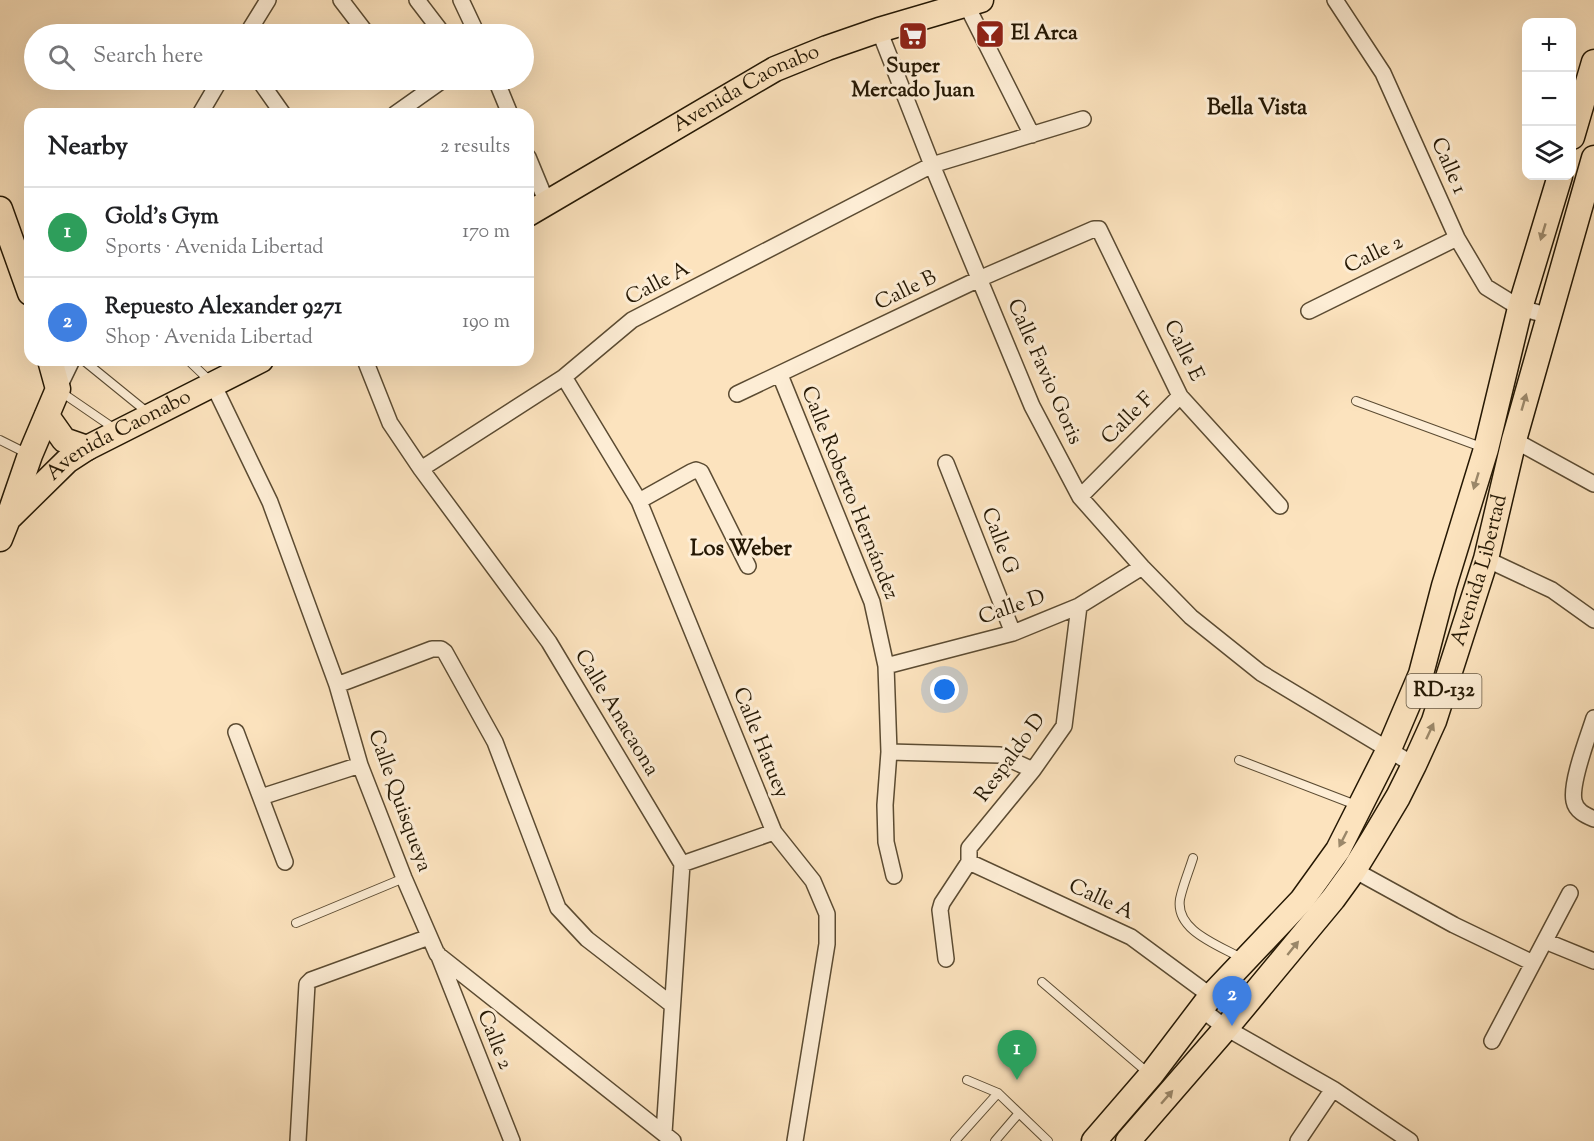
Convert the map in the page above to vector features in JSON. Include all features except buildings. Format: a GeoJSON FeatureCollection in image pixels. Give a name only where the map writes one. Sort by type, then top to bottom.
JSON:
{"type":"FeatureCollection","features":[{"type":"Feature","properties":{"kind":"main road","name":"Avenida Caonabo"},"geometry":{"type":"LineString","coordinates":[[537,208],[776,69],[827,48],[970,1]]}},
{"type":"Feature","properties":{"kind":"main road"},"geometry":{"type":"LineString","coordinates":[[1575,126],[1594,62]]}},
{"type":"Feature","properties":{"kind":"main road","name":"Avenida Libertad"},"geometry":{"type":"LineString","coordinates":[[1128,1141],[1333,899],[1354,870],[1398,797],[1414,765],[1434,721],[1486,559],[1514,440],[1550,316],[1586,215],[1594,158]]}},
{"type":"Feature","properties":{"kind":"main road","name":"Avenida Libertad"},"geometry":{"type":"LineString","coordinates":[[1094,1141],[1151,1075],[1206,1003],[1302,900],[1338,850],[1389,749],[1421,674],[1444,585],[1486,449],[1520,308],[1559,180]]}},
{"type":"Feature","properties":{"kind":"main road"},"geometry":{"type":"LineString","coordinates":[[0,209],[24,276]]}},
{"type":"Feature","properties":{"kind":"main road"},"geometry":{"type":"LineString","coordinates":[[4,529],[30,455],[58,389],[52,366]]}},
{"type":"Feature","properties":{"kind":"main road","name":"Avenida Caonabo"},"geometry":{"type":"LineString","coordinates":[[4,529],[67,461],[87,448],[249,366]]}},
{"type":"Feature","properties":{"kind":"main road"},"geometry":{"type":"LineString","coordinates":[[47,416],[64,440],[87,448]]}},
{"type":"Feature","properties":{"kind":"street"},"geometry":{"type":"LineString","coordinates":[[253,24],[268,0]]}},
{"type":"Feature","properties":{"kind":"street"},"geometry":{"type":"LineString","coordinates":[[341,0],[359,24]]}},
{"type":"Feature","properties":{"kind":"street"},"geometry":{"type":"LineString","coordinates":[[417,0],[435,24]]}},
{"type":"Feature","properties":{"kind":"street"},"geometry":{"type":"LineString","coordinates":[[461,0],[472,24]]}},
{"type":"Feature","properties":{"kind":"street","name":"Calle 1"},"geometry":{"type":"LineString","coordinates":[[1335,0],[1383,73],[1457,238],[1486,287],[1520,308],[1550,316]]}},
{"type":"Feature","properties":{"kind":"street"},"geometry":{"type":"LineString","coordinates":[[970,1],[1032,135]]}},
{"type":"Feature","properties":{"kind":"street","name":"Calle Favio Goris"},"geometry":{"type":"LineString","coordinates":[[879,30],[1032,406],[1080,497],[1142,567],[1191,617],[1261,673],[1414,765]]}},
{"type":"Feature","properties":{"kind":"street"},"geometry":{"type":"LineString","coordinates":[[204,108],[214,90]]}},
{"type":"Feature","properties":{"kind":"street"},"geometry":{"type":"LineString","coordinates":[[266,90],[279,108]]}},
{"type":"Feature","properties":{"kind":"street"},"geometry":{"type":"LineString","coordinates":[[403,108],[429,90]]}},
{"type":"Feature","properties":{"kind":"street"},"geometry":{"type":"LineString","coordinates":[[500,90],[508,108]]}},
{"type":"Feature","properties":{"kind":"street","name":"Calle A"},"geometry":{"type":"LineString","coordinates":[[421,469],[564,377],[632,320],[932,165],[1083,119]]}},
{"type":"Feature","properties":{"kind":"street"},"geometry":{"type":"LineString","coordinates":[[534,191],[537,208]]}},
{"type":"Feature","properties":{"kind":"street","name":"Calle B"},"geometry":{"type":"LineString","coordinates":[[737,394],[979,279],[1094,229]]}},
{"type":"Feature","properties":{"kind":"street","name":"Calle E"},"geometry":{"type":"LineString","coordinates":[[1094,229],[1102,232],[1180,396],[1280,506]]}},
{"type":"Feature","properties":{"kind":"street","name":"Calle 2"},"geometry":{"type":"LineString","coordinates":[[1309,311],[1457,238]]}},
{"type":"Feature","properties":{"kind":"street"},"geometry":{"type":"LineString","coordinates":[[58,389],[69,366]]}},
{"type":"Feature","properties":{"kind":"street","name":"Calle Anacaona"},"geometry":{"type":"LineString","coordinates":[[367,366],[390,423],[421,469],[549,642],[682,864]]}},
{"type":"Feature","properties":{"kind":"street","name":"Calle Roberto Hernández"},"geometry":{"type":"LineString","coordinates":[[780,375],[872,602],[886,666],[889,752],[885,823],[886,842],[894,876]]}},
{"type":"Feature","properties":{"kind":"street","name":"Calle Hatuey"},"geometry":{"type":"LineString","coordinates":[[564,377],[639,501],[774,832],[813,881],[827,915],[827,944],[795,1141]]}},
{"type":"Feature","properties":{"kind":"street","name":"Calle Quisqueya"},"geometry":{"type":"LineString","coordinates":[[213,384],[270,502],[338,685],[360,765],[404,878],[437,954],[668,1137]]}},
{"type":"Feature","properties":{"kind":"street","name":"Calle F"},"geometry":{"type":"LineString","coordinates":[[1080,497],[1180,396]]}},
{"type":"Feature","properties":{"kind":"street"},"geometry":{"type":"LineString","coordinates":[[1514,440],[1594,484]]}},
{"type":"Feature","properties":{"kind":"street","name":"Calle G"},"geometry":{"type":"LineString","coordinates":[[946,464],[1013,633]]}},
{"type":"Feature","properties":{"kind":"street"},"geometry":{"type":"LineString","coordinates":[[639,501],[691,472],[696,470],[701,472],[748,566]]}},
{"type":"Feature","properties":{"kind":"street"},"geometry":{"type":"LineString","coordinates":[[1486,559],[1552,590],[1594,620]]}},
{"type":"Feature","properties":{"kind":"street","name":"Calle D"},"geometry":{"type":"LineString","coordinates":[[886,666],[1013,633],[1079,606],[1142,567]]}},
{"type":"Feature","properties":{"kind":"street","name":"Respaldo D"},"geometry":{"type":"LineString","coordinates":[[946,959],[940,910],[969,859],[969,848],[1033,770],[1064,726],[1079,606]]}},
{"type":"Feature","properties":{"kind":"street"},"geometry":{"type":"LineString","coordinates":[[338,685],[432,649],[441,649],[495,742],[558,908],[587,939],[672,1004]]}},
{"type":"Feature","properties":{"kind":"street"},"geometry":{"type":"LineString","coordinates":[[1594,718],[1573,787],[1574,803],[1583,814],[1594,819]]}},
{"type":"Feature","properties":{"kind":"street"},"geometry":{"type":"LineString","coordinates":[[236,732],[285,862]]}},
{"type":"Feature","properties":{"kind":"street"},"geometry":{"type":"LineString","coordinates":[[889,752],[1000,755],[1033,770]]}},
{"type":"Feature","properties":{"kind":"street"},"geometry":{"type":"LineString","coordinates":[[261,797],[360,765]]}},
{"type":"Feature","properties":{"kind":"street"},"geometry":{"type":"LineString","coordinates":[[668,1137],[672,1004],[682,864],[774,832]]}},
{"type":"Feature","properties":{"kind":"street","name":"Calle A"},"geometry":{"type":"LineString","coordinates":[[969,859],[1131,937],[1206,1003],[1226,1028],[1333,1089],[1410,1141]]}},
{"type":"Feature","properties":{"kind":"street"},"geometry":{"type":"LineString","coordinates":[[1354,870],[1454,925],[1533,963]]}},
{"type":"Feature","properties":{"kind":"street"},"geometry":{"type":"LineString","coordinates":[[1492,1041],[1570,893]]}},
{"type":"Feature","properties":{"kind":"street"},"geometry":{"type":"LineString","coordinates":[[298,1141],[307,984],[311,980],[429,937]]}},
{"type":"Feature","properties":{"kind":"street"},"geometry":{"type":"LineString","coordinates":[[1545,940],[1594,961]]}},
{"type":"Feature","properties":{"kind":"street","name":"Calle 2"},"geometry":{"type":"LineString","coordinates":[[437,954],[512,1141]]}},
{"type":"Feature","properties":{"kind":"street"},"geometry":{"type":"LineString","coordinates":[[1298,1141],[1333,1089]]}},
{"type":"Feature","properties":{"kind":"lane"},"geometry":{"type":"LineString","coordinates":[[91,366],[152,415]]}},
{"type":"Feature","properties":{"kind":"lane"},"geometry":{"type":"LineString","coordinates":[[194,366],[213,384]]}},
{"type":"Feature","properties":{"kind":"lane"},"geometry":{"type":"LineString","coordinates":[[58,389],[119,432]]}},
{"type":"Feature","properties":{"kind":"lane"},"geometry":{"type":"LineString","coordinates":[[1356,401],[1486,449]]}},
{"type":"Feature","properties":{"kind":"lane"},"geometry":{"type":"LineString","coordinates":[[0,440],[30,455]]}},
{"type":"Feature","properties":{"kind":"lane"},"geometry":{"type":"LineString","coordinates":[[1239,760],[1360,806]]}},
{"type":"Feature","properties":{"kind":"lane"},"geometry":{"type":"LineString","coordinates":[[1193,858],[1180,899],[1180,912],[1188,927],[1246,961]]}},
{"type":"Feature","properties":{"kind":"lane"},"geometry":{"type":"LineString","coordinates":[[296,923],[404,878]]}},
{"type":"Feature","properties":{"kind":"lane"},"geometry":{"type":"LineString","coordinates":[[1042,982],[1151,1075]]}},
{"type":"Feature","properties":{"kind":"lane"},"geometry":{"type":"LineString","coordinates":[[967,1080],[998,1093],[1048,1141]]}},
{"type":"Feature","properties":{"kind":"lane"},"geometry":{"type":"LineString","coordinates":[[955,1141],[998,1093]]}},
{"type":"Feature","properties":{"kind":"lane"},"geometry":{"type":"LineString","coordinates":[[995,1141],[1019,1113]]}},
{"type":"Feature","properties":{"kind":"place","name":"El Arca"},"geometry":{"type":"Point","coordinates":[990,34]}},
{"type":"Feature","properties":{"kind":"place","name":"Super Mercado Juan"},"geometry":{"type":"Point","coordinates":[913,36]}},
{"type":"Feature","properties":{"kind":"place","name":"Repuesto Alexander 9271"},"geometry":{"type":"Point","coordinates":[1232,1026]}},
{"type":"Feature","properties":{"kind":"place","name":"Gold's Gym"},"geometry":{"type":"Point","coordinates":[1017,1080]}},
{"type":"Feature","properties":{"kind":"district","name":"Bella Vista"},"geometry":{"type":"Point","coordinates":[1257,109]}},
{"type":"Feature","properties":{"kind":"district","name":"Los Weber"},"geometry":{"type":"Point","coordinates":[741,550]}}]}
